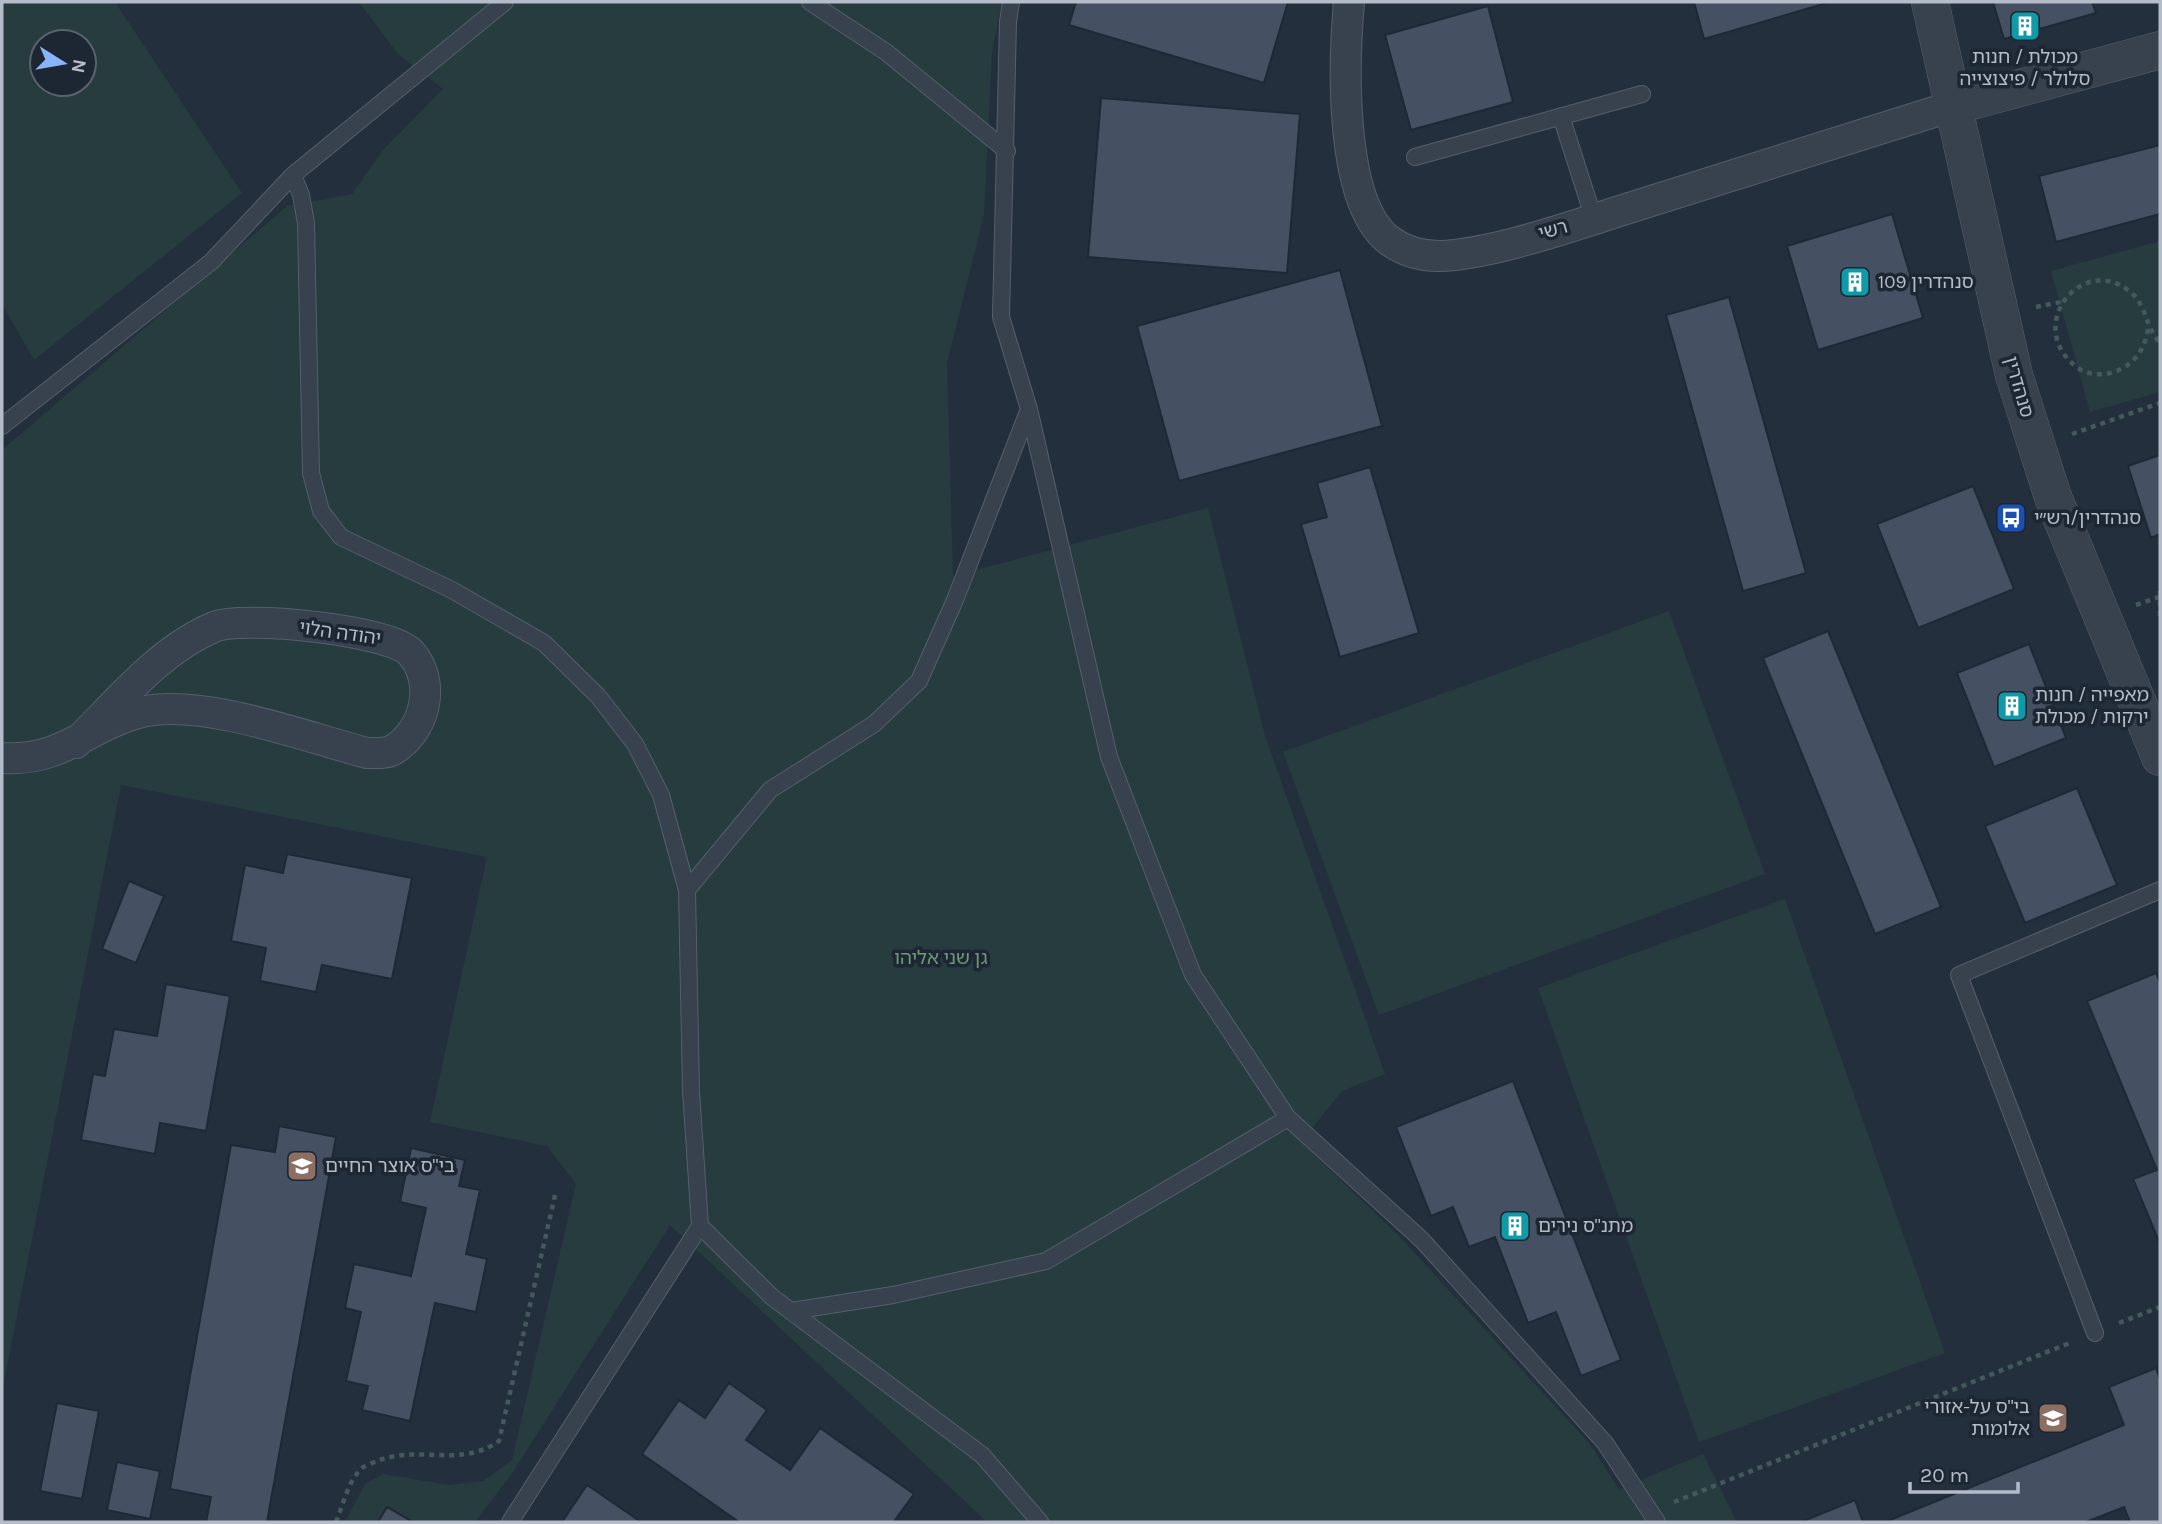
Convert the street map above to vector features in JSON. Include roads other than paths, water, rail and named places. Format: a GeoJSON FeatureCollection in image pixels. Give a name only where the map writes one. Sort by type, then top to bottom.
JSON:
{"type":"FeatureCollection","features":[{"type":"Feature","properties":{"kind":"street","name":"רשי"},"geometry":{"type":"LineString","coordinates":[[1349,2],[1344,58],[1351,156],[1368,211],[1388,240],[1416,254],[1441,256],[1488,248],[1594,219],[1953,106]]}},
{"type":"Feature","properties":{"kind":"street","name":"סנהדרין"},"geometry":{"type":"LineString","coordinates":[[1930,2],[2014,375],[2087,581],[2160,757]]}},
{"type":"Feature","properties":{"kind":"street"},"geometry":{"type":"LineString","coordinates":[[1953,106],[2160,50]]}},
{"type":"Feature","properties":{"kind":"street","name":"יהודה הלוי"},"geometry":{"type":"LineString","coordinates":[[2,758],[47,756],[76,743],[106,726],[141,713],[174,707],[203,710],[367,753],[391,752],[412,735],[425,709],[423,679],[411,653],[390,639],[245,621],[215,626],[185,643],[149,672],[76,743]]}},
{"type":"Feature","properties":{"kind":"lane"},"geometry":{"type":"LineString","coordinates":[[2,426],[211,262],[293,175],[505,2]]}},
{"type":"Feature","properties":{"kind":"lane"},"geometry":{"type":"LineString","coordinates":[[810,2],[886,52],[1007,150]]}},
{"type":"Feature","properties":{"kind":"lane"},"geometry":{"type":"LineString","coordinates":[[1011,2],[1001,317],[1028,409],[1109,757],[1193,975],[1287,1118],[1422,1240],[1605,1443],[1653,1517]]}},
{"type":"Feature","properties":{"kind":"lane"},"geometry":{"type":"LineString","coordinates":[[1415,157],[1642,93]]}},
{"type":"Feature","properties":{"kind":"lane"},"geometry":{"type":"LineString","coordinates":[[1561,116],[1594,219]]}},
{"type":"Feature","properties":{"kind":"lane"},"geometry":{"type":"LineString","coordinates":[[293,175],[301,195],[306,223],[311,472],[321,511],[341,537],[452,590],[544,643],[598,696],[635,744],[661,795],[687,890],[691,1091],[700,1226],[510,1522]]}},
{"type":"Feature","properties":{"kind":"lane"},"geometry":{"type":"LineString","coordinates":[[687,890],[770,790],[874,724],[919,681],[955,600],[1028,409]]}},
{"type":"Feature","properties":{"kind":"lane"},"geometry":{"type":"LineString","coordinates":[[2095,1333],[1959,975],[2160,890]]}},
{"type":"Feature","properties":{"kind":"lane"},"geometry":{"type":"LineString","coordinates":[[792,1311],[893,1295],[1046,1261],[1287,1118]]}},
{"type":"Feature","properties":{"kind":"lane"},"geometry":{"type":"LineString","coordinates":[[700,1226],[772,1297],[982,1455],[1040,1522]]}},
{"type":"Feature","properties":{"kind":"place","name":"מכולת / חנות סלולר / פיצוצייה"},"geometry":{"type":"Point","coordinates":[2025,26]}},
{"type":"Feature","properties":{"kind":"place","name":"סנהדרין 109"},"geometry":{"type":"Point","coordinates":[1855,282]}},
{"type":"Feature","properties":{"kind":"place","name":"סנהדרין/רש״י"},"geometry":{"type":"Point","coordinates":[2011,518]}},
{"type":"Feature","properties":{"kind":"place","name":"מאפייה / חנות ירקות / מכולת"},"geometry":{"type":"Point","coordinates":[2012,706]}},
{"type":"Feature","properties":{"kind":"place","name":"בי\"ס אוצר החיים"},"geometry":{"type":"Point","coordinates":[302,1166]}},
{"type":"Feature","properties":{"kind":"place","name":"מתנ\"ס נירים"},"geometry":{"type":"Point","coordinates":[1515,1226]}},
{"type":"Feature","properties":{"kind":"place","name":"בי\"ס על-אזורי אלומות"},"geometry":{"type":"Point","coordinates":[2053,1418]}},
{"type":"Feature","properties":{"kind":"park label","name":"גן שני אליהו"},"geometry":{"type":"Point","coordinates":[941,958]}}]}
